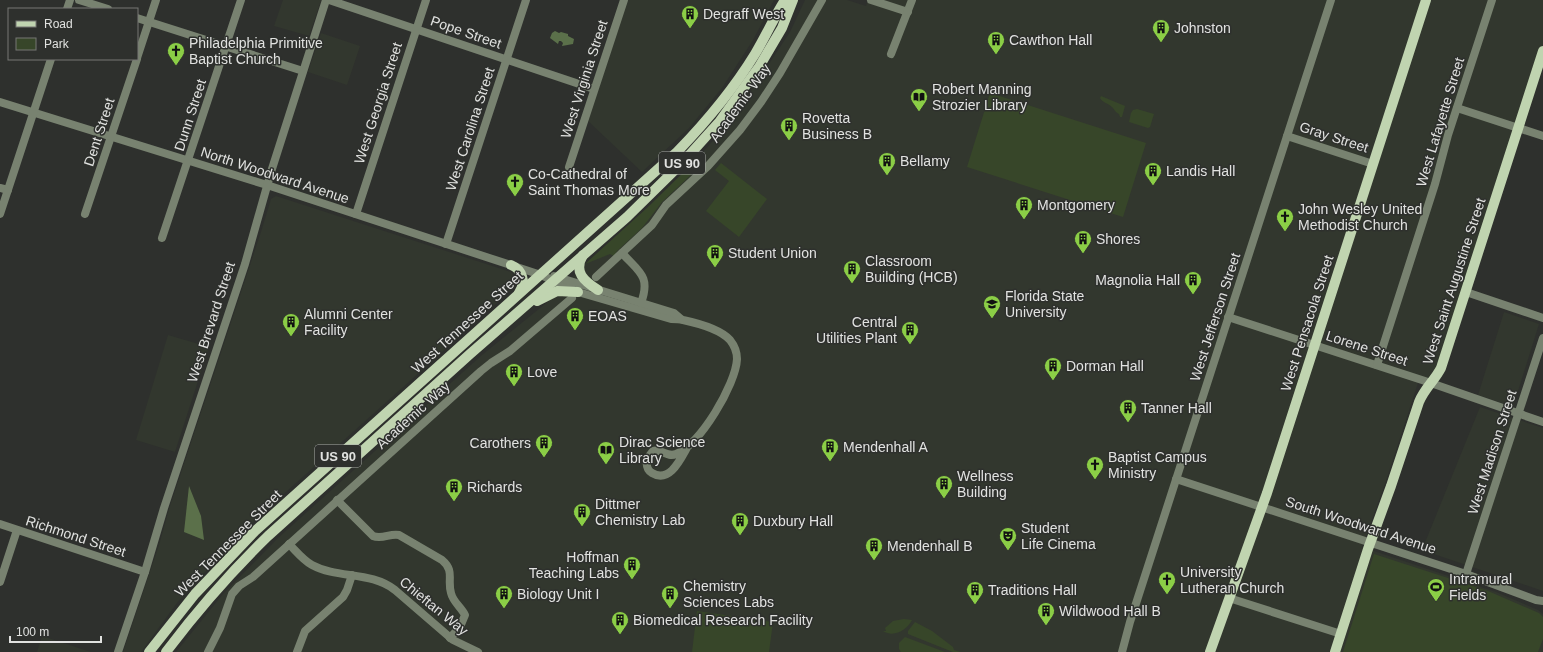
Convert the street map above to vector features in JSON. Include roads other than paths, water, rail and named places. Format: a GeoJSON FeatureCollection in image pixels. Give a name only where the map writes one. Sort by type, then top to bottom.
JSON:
{"type":"FeatureCollection","features":[{"type":"Feature","properties":{"kind":"main road","name":"West Tennessee Street"},"geometry":{"type":"LineString","coordinates":[[149,652],[195,594],[255,531],[677,152],[707,120],[728,94],[746,68],[785,0]]}},
{"type":"Feature","properties":{"kind":"main road","name":"West Tennessee Street"},"geometry":{"type":"LineString","coordinates":[[166,652],[200,608],[259,544],[584,254],[647,197],[687,158],[710,134],[765,58],[784,23],[793,0]]}},
{"type":"Feature","properties":{"kind":"main road","name":"West Pensacola Street"},"geometry":{"type":"LineString","coordinates":[[1210,652],[1228,598],[1262,507],[1426,0]]}},
{"type":"Feature","properties":{"kind":"main road","name":"West Saint Augustine Street"},"geometry":{"type":"LineString","coordinates":[[1335,652],[1370,542],[1391,486],[1419,402],[1441,368],[1543,51]]}},
{"type":"Feature","properties":{"kind":"main road"},"geometry":{"type":"LineString","coordinates":[[584,254],[579,264],[580,273],[585,281],[598,290]]}},
{"type":"Feature","properties":{"kind":"main road"},"geometry":{"type":"LineString","coordinates":[[511,265],[517,269],[523,279],[523,286],[517,296]]}},
{"type":"Feature","properties":{"kind":"main road"},"geometry":{"type":"LineString","coordinates":[[522,308],[555,292],[563,290],[575,295]]}},
{"type":"Feature","properties":{"kind":"street"},"geometry":{"type":"LineString","coordinates":[[79,0],[105,8]]}},
{"type":"Feature","properties":{"kind":"street","name":"Dent Street"},"geometry":{"type":"LineString","coordinates":[[138,55],[156,0]]}},
{"type":"Feature","properties":{"kind":"street","name":"Dunn Street"},"geometry":{"type":"LineString","coordinates":[[162,238],[242,0]]}},
{"type":"Feature","properties":{"kind":"street","name":"Pope Street"},"geometry":{"type":"LineString","coordinates":[[328,0],[594,89]]}},
{"type":"Feature","properties":{"kind":"street","name":"West Brevard Street"},"geometry":{"type":"LineString","coordinates":[[118,652],[245,264],[267,185],[303,71],[328,0]]}},
{"type":"Feature","properties":{"kind":"street","name":"West Georgia Street"},"geometry":{"type":"LineString","coordinates":[[356,214],[426,0]]}},
{"type":"Feature","properties":{"kind":"street","name":"West Carolina Street"},"geometry":{"type":"LineString","coordinates":[[446,244],[526,0]]}},
{"type":"Feature","properties":{"kind":"street","name":"West Virginia Street"},"geometry":{"type":"LineString","coordinates":[[569,167],[624,0]]}},
{"type":"Feature","properties":{"kind":"street","name":"Academic Way"},"geometry":{"type":"LineString","coordinates":[[596,277],[652,225],[666,205],[708,166],[745,123],[780,73],[822,0]]}},
{"type":"Feature","properties":{"kind":"street"},"geometry":{"type":"LineString","coordinates":[[871,0],[908,12]]}},
{"type":"Feature","properties":{"kind":"street"},"geometry":{"type":"LineString","coordinates":[[891,54],[912,0]]}},
{"type":"Feature","properties":{"kind":"street","name":"West Jefferson Street"},"geometry":{"type":"LineString","coordinates":[[1122,652],[1176,479],[1331,0]]}},
{"type":"Feature","properties":{"kind":"street","name":"West Lafayette Street"},"geometry":{"type":"LineString","coordinates":[[1377,365],[1435,184],[1448,135],[1492,0]]}},
{"type":"Feature","properties":{"kind":"street"},"geometry":{"type":"LineString","coordinates":[[138,18],[303,71]]}},
{"type":"Feature","properties":{"kind":"street"},"geometry":{"type":"LineString","coordinates":[[0,214],[4,189],[33,113],[51,60]]}},
{"type":"Feature","properties":{"kind":"street","name":"Dent Street"},"geometry":{"type":"LineString","coordinates":[[85,214],[136,60]]}},
{"type":"Feature","properties":{"kind":"street","name":"North Woodward Avenue"},"geometry":{"type":"LineString","coordinates":[[0,102],[188,162],[267,185],[541,275],[598,290],[674,313],[681,319]]}},
{"type":"Feature","properties":{"kind":"street"},"geometry":{"type":"LineString","coordinates":[[1457,108],[1543,136]]}},
{"type":"Feature","properties":{"kind":"street","name":"Gray Street"},"geometry":{"type":"LineString","coordinates":[[1287,136],[1373,164]]}},
{"type":"Feature","properties":{"kind":"street"},"geometry":{"type":"LineString","coordinates":[[622,253],[645,280],[645,290],[641,303]]}},
{"type":"Feature","properties":{"kind":"street","name":"North Woodward Avenue"},"geometry":{"type":"LineString","coordinates":[[556,279],[575,295],[671,319],[681,319],[715,330],[723,334],[732,343],[736,356],[735,371],[720,404],[710,421],[681,452],[669,455],[658,450],[653,451],[647,459],[647,468],[655,474],[662,475],[668,473],[675,466],[688,446]]}},
{"type":"Feature","properties":{"kind":"street"},"geometry":{"type":"LineString","coordinates":[[1466,292],[1543,318]]}},
{"type":"Feature","properties":{"kind":"street","name":"Academic Way"},"geometry":{"type":"LineString","coordinates":[[208,652],[219,631],[233,592],[239,586],[253,577],[481,371],[510,351],[575,295]]}},
{"type":"Feature","properties":{"kind":"street","name":"Lorene Street"},"geometry":{"type":"LineString","coordinates":[[1228,317],[1377,365],[1543,422]]}},
{"type":"Feature","properties":{"kind":"street","name":"West Madison Street"},"geometry":{"type":"LineString","coordinates":[[1466,574],[1543,338]]}},
{"type":"Feature","properties":{"kind":"street","name":"South Woodward Avenue"},"geometry":{"type":"LineString","coordinates":[[1176,479],[1466,574],[1540,601],[1543,607]]}},
{"type":"Feature","properties":{"kind":"street"},"geometry":{"type":"LineString","coordinates":[[337,500],[373,536],[379,538],[392,534],[399,535],[440,559],[447,565],[450,575],[451,594],[465,615],[460,627],[450,638]]}},
{"type":"Feature","properties":{"kind":"street","name":"Richmond Street"},"geometry":{"type":"LineString","coordinates":[[0,524],[145,572]]}},
{"type":"Feature","properties":{"kind":"street"},"geometry":{"type":"LineString","coordinates":[[0,582],[16,530]]}},
{"type":"Feature","properties":{"kind":"street","name":"Chieftan Way"},"geometry":{"type":"LineString","coordinates":[[289,544],[304,559],[314,566],[327,571],[373,579],[392,587],[450,638],[462,646],[478,652]]}},
{"type":"Feature","properties":{"kind":"street"},"geometry":{"type":"LineString","coordinates":[[297,652],[306,629],[343,597],[352,575]]}},
{"type":"Feature","properties":{"kind":"street"},"geometry":{"type":"LineString","coordinates":[[1228,598],[1340,634]]}},
{"type":"Feature","properties":{"kind":"street","name":"West Jefferson Street"},"geometry":{"type":"LineString","coordinates":[[1118,652],[1124,642]]}},
{"type":"Feature","properties":{"kind":"place","name":"Degraff West"},"geometry":{"type":"Point","coordinates":[690,29]}},
{"type":"Feature","properties":{"kind":"place","name":"Johnston"},"geometry":{"type":"Point","coordinates":[1161,43]}},
{"type":"Feature","properties":{"kind":"place","name":"Cawthon Hall"},"geometry":{"type":"Point","coordinates":[996,55]}},
{"type":"Feature","properties":{"kind":"place","name":"Philadelphia Primitive Baptist Church"},"geometry":{"type":"Point","coordinates":[176,66]}},
{"type":"Feature","properties":{"kind":"place","name":"Robert Manning Strozier Library"},"geometry":{"type":"Point","coordinates":[919,112]}},
{"type":"Feature","properties":{"kind":"place","name":"Rovetta Business B"},"geometry":{"type":"Point","coordinates":[789,141]}},
{"type":"Feature","properties":{"kind":"place","name":"Bellamy"},"geometry":{"type":"Point","coordinates":[887,176]}},
{"type":"Feature","properties":{"kind":"place","name":"Landis Hall"},"geometry":{"type":"Point","coordinates":[1153,186]}},
{"type":"Feature","properties":{"kind":"place","name":"Co-Cathedral of Saint Thomas More"},"geometry":{"type":"Point","coordinates":[515,197]}},
{"type":"Feature","properties":{"kind":"place","name":"Montgomery"},"geometry":{"type":"Point","coordinates":[1024,220]}},
{"type":"Feature","properties":{"kind":"place","name":"John Wesley United Methodist Church"},"geometry":{"type":"Point","coordinates":[1285,232]}},
{"type":"Feature","properties":{"kind":"place","name":"Shores"},"geometry":{"type":"Point","coordinates":[1083,254]}},
{"type":"Feature","properties":{"kind":"place","name":"Student Union"},"geometry":{"type":"Point","coordinates":[715,268]}},
{"type":"Feature","properties":{"kind":"place","name":"Classroom Building (HCB)"},"geometry":{"type":"Point","coordinates":[852,284]}},
{"type":"Feature","properties":{"kind":"place","name":"Magnolia Hall"},"geometry":{"type":"Point","coordinates":[1193,295]}},
{"type":"Feature","properties":{"kind":"place","name":"Florida State University"},"geometry":{"type":"Point","coordinates":[992,319]}},
{"type":"Feature","properties":{"kind":"place","name":"EOAS"},"geometry":{"type":"Point","coordinates":[575,331]}},
{"type":"Feature","properties":{"kind":"place","name":"Alumni Center Facility"},"geometry":{"type":"Point","coordinates":[291,337]}},
{"type":"Feature","properties":{"kind":"place","name":"Central Utilities Plant"},"geometry":{"type":"Point","coordinates":[910,345]}},
{"type":"Feature","properties":{"kind":"place","name":"Dorman Hall"},"geometry":{"type":"Point","coordinates":[1053,381]}},
{"type":"Feature","properties":{"kind":"place","name":"Love"},"geometry":{"type":"Point","coordinates":[514,387]}},
{"type":"Feature","properties":{"kind":"place","name":"Tanner Hall"},"geometry":{"type":"Point","coordinates":[1128,423]}},
{"type":"Feature","properties":{"kind":"place","name":"Carothers"},"geometry":{"type":"Point","coordinates":[544,458]}},
{"type":"Feature","properties":{"kind":"place","name":"Mendenhall A"},"geometry":{"type":"Point","coordinates":[830,462]}},
{"type":"Feature","properties":{"kind":"place","name":"Dirac Science Library"},"geometry":{"type":"Point","coordinates":[606,465]}},
{"type":"Feature","properties":{"kind":"place","name":"Baptist Campus Ministry"},"geometry":{"type":"Point","coordinates":[1095,480]}},
{"type":"Feature","properties":{"kind":"place","name":"Wellness Building"},"geometry":{"type":"Point","coordinates":[944,499]}},
{"type":"Feature","properties":{"kind":"place","name":"Richards"},"geometry":{"type":"Point","coordinates":[454,502]}},
{"type":"Feature","properties":{"kind":"place","name":"Dittmer Chemistry Lab"},"geometry":{"type":"Point","coordinates":[582,527]}},
{"type":"Feature","properties":{"kind":"place","name":"Duxbury Hall"},"geometry":{"type":"Point","coordinates":[740,536]}},
{"type":"Feature","properties":{"kind":"place","name":"Student Life Cinema"},"geometry":{"type":"Point","coordinates":[1008,551]}},
{"type":"Feature","properties":{"kind":"place","name":"Mendenhall B"},"geometry":{"type":"Point","coordinates":[874,561]}},
{"type":"Feature","properties":{"kind":"place","name":"Hoffman Teaching Labs"},"geometry":{"type":"Point","coordinates":[632,580]}},
{"type":"Feature","properties":{"kind":"place","name":"University Lutheran Church"},"geometry":{"type":"Point","coordinates":[1167,595]}},
{"type":"Feature","properties":{"kind":"place","name":"Intramural Fields"},"geometry":{"type":"Point","coordinates":[1436,602]}},
{"type":"Feature","properties":{"kind":"place","name":"Traditions Hall"},"geometry":{"type":"Point","coordinates":[975,605]}},
{"type":"Feature","properties":{"kind":"place","name":"Biology Unit I"},"geometry":{"type":"Point","coordinates":[504,609]}},
{"type":"Feature","properties":{"kind":"place","name":"Chemistry Sciences Labs"},"geometry":{"type":"Point","coordinates":[670,609]}},
{"type":"Feature","properties":{"kind":"place","name":"Wildwood Hall B"},"geometry":{"type":"Point","coordinates":[1046,626]}},
{"type":"Feature","properties":{"kind":"place","name":"Biomedical Research Facility"},"geometry":{"type":"Point","coordinates":[620,635]}}]}
